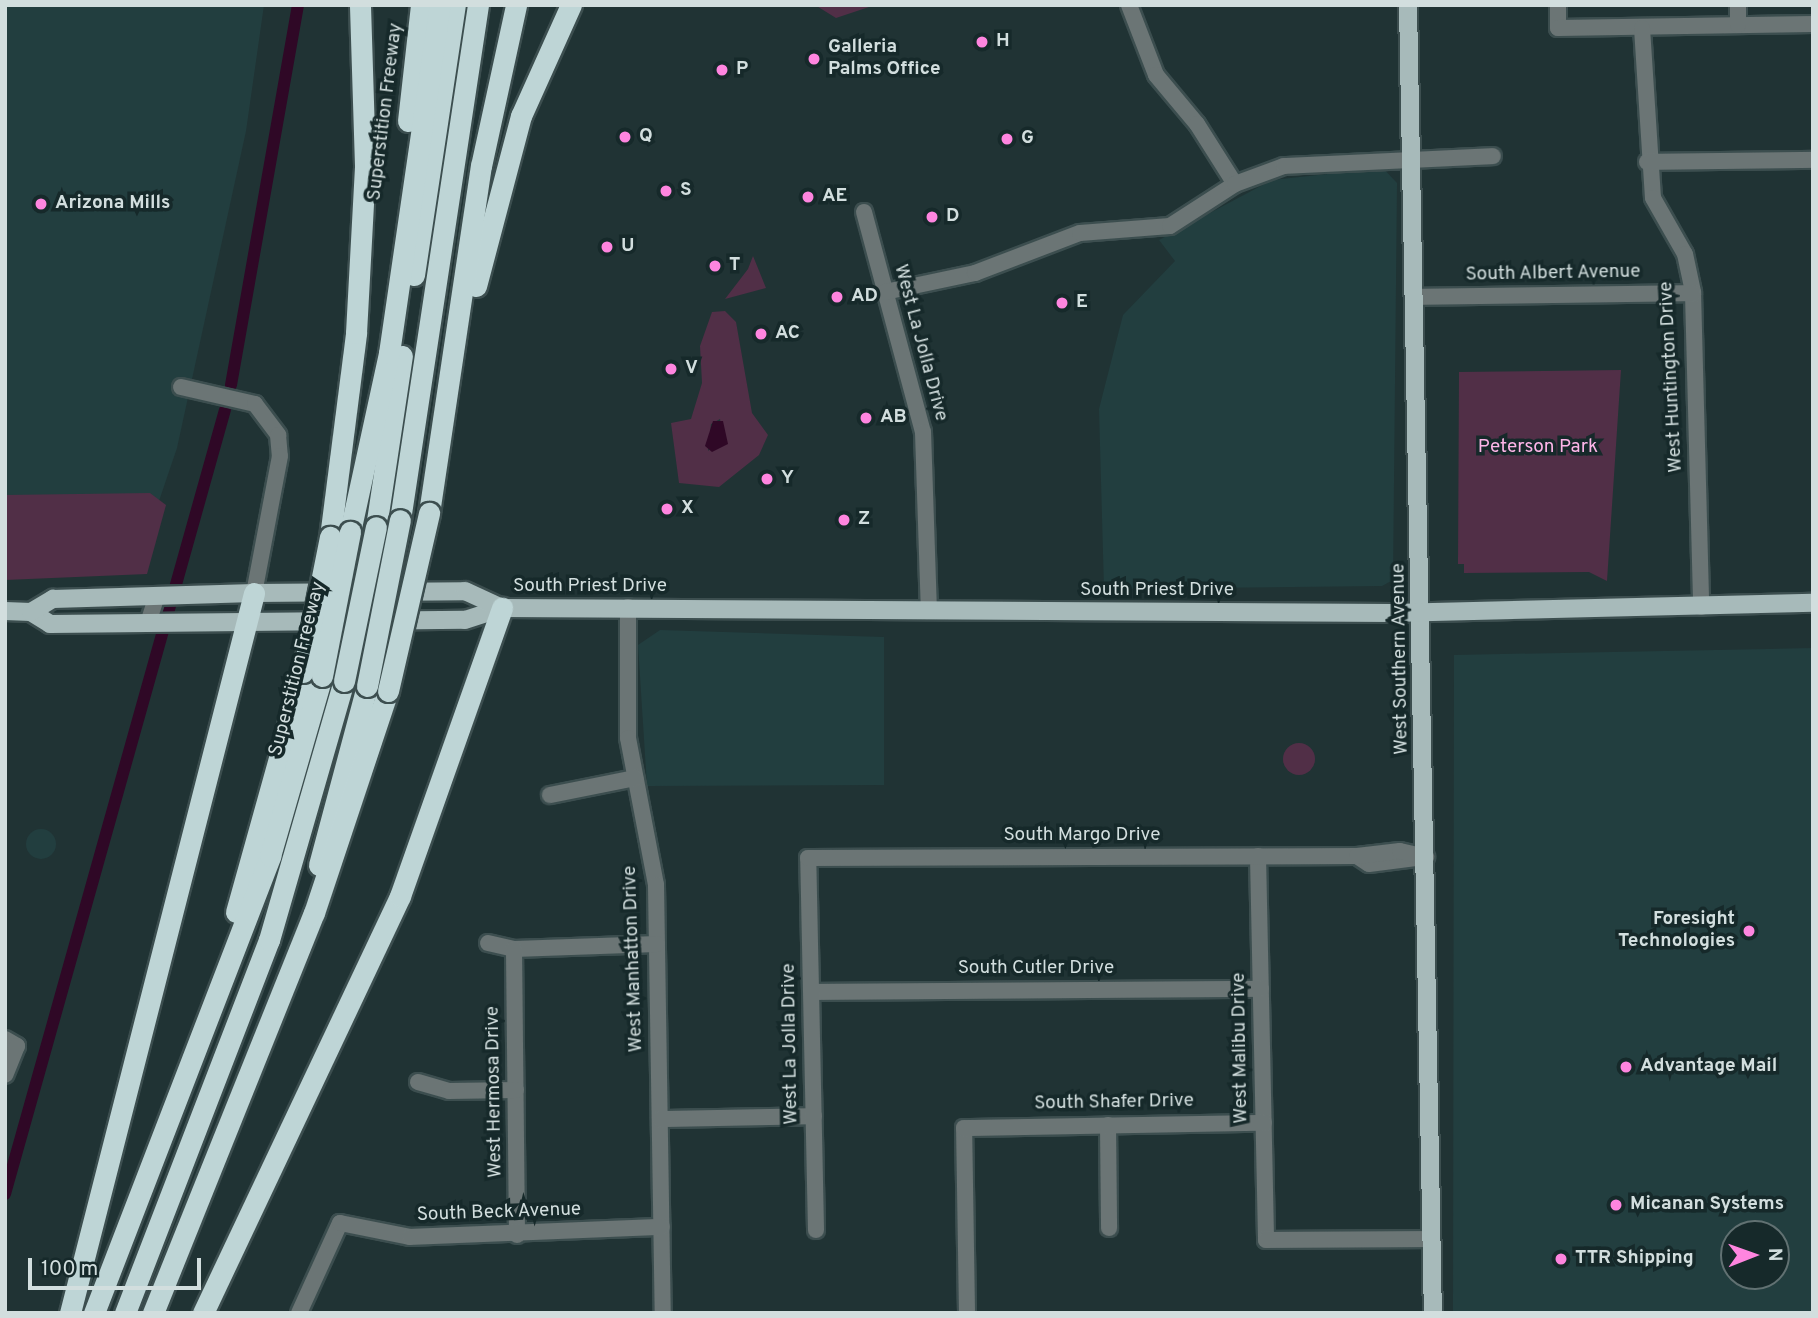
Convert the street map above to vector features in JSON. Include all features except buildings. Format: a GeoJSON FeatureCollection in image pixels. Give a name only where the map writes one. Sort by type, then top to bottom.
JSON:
{"type":"FeatureCollection","features":[{"type":"Feature","properties":{"kind":"highway"},"geometry":{"type":"LineString","coordinates":[[340,535],[365,179],[360,5]]}},
{"type":"Feature","properties":{"kind":"highway","name":"Superstition Freeway"},"geometry":{"type":"LineString","coordinates":[[94,1313],[270,856],[313,674],[340,535],[421,5]]}},
{"type":"Feature","properties":{"kind":"highway"},"geometry":{"type":"LineString","coordinates":[[340,535],[390,353],[440,5]]}},
{"type":"Feature","properties":{"kind":"highway"},"geometry":{"type":"LineString","coordinates":[[125,1313],[269,940],[344,681],[376,527],[455,5]]}},
{"type":"Feature","properties":{"kind":"highway"},"geometry":{"type":"LineString","coordinates":[[259,1046],[367,686],[400,520],[478,5]]}},
{"type":"Feature","properties":{"kind":"highway"},"geometry":{"type":"LineString","coordinates":[[153,1313],[352,811],[388,691],[429,513],[481,166],[516,5]]}},
{"type":"Feature","properties":{"kind":"highway"},"geometry":{"type":"LineString","coordinates":[[446,403],[521,117],[571,5]]}},
{"type":"Feature","properties":{"kind":"highway"},"geometry":{"type":"LineString","coordinates":[[70,1313],[254,593]]}},
{"type":"Feature","properties":{"kind":"highway"},"geometry":{"type":"LineString","coordinates":[[203,1313],[400,896],[502,608]]}},
{"type":"Feature","properties":{"kind":"main road","name":"West Southern Avenue"},"geometry":{"type":"LineString","coordinates":[[1408,5],[1433,1313]]}},
{"type":"Feature","properties":{"kind":"main road","name":"South Priest Drive"},"geometry":{"type":"LineString","coordinates":[[31,612],[53,598],[465,591],[502,608]]}},
{"type":"Feature","properties":{"kind":"main road","name":"South Priest Drive"},"geometry":{"type":"LineString","coordinates":[[5,611],[31,612],[50,624],[465,620],[502,608],[1421,612],[1813,603]]}},
{"type":"Feature","properties":{"kind":"street"},"geometry":{"type":"LineString","coordinates":[[1129,5],[1156,75],[1197,124],[1235,184]]}},
{"type":"Feature","properties":{"kind":"street"},"geometry":{"type":"LineString","coordinates":[[1558,5],[1558,28],[1813,24]]}},
{"type":"Feature","properties":{"kind":"street"},"geometry":{"type":"LineString","coordinates":[[1738,5],[1738,25]]}},
{"type":"Feature","properties":{"kind":"street","name":"West Huntington Drive"},"geometry":{"type":"LineString","coordinates":[[1642,28],[1647,162],[1653,198],[1685,254],[1693,293],[1701,607]]}},
{"type":"Feature","properties":{"kind":"street"},"geometry":{"type":"LineString","coordinates":[[885,292],[975,273],[1080,233],[1170,226],[1235,184],[1305,162],[1493,156]]}},
{"type":"Feature","properties":{"kind":"street"},"geometry":{"type":"LineString","coordinates":[[1647,162],[1813,160]]}},
{"type":"Feature","properties":{"kind":"street","name":"West La Jolla Drive"},"geometry":{"type":"LineString","coordinates":[[864,212],[923,432],[929,611]]}},
{"type":"Feature","properties":{"kind":"street","name":"South Albert Avenue"},"geometry":{"type":"LineString","coordinates":[[1414,297],[1693,293]]}},
{"type":"Feature","properties":{"kind":"street"},"geometry":{"type":"LineString","coordinates":[[181,387],[239,400],[268,415],[280,446],[254,593]]}},
{"type":"Feature","properties":{"kind":"street"},"geometry":{"type":"LineString","coordinates":[[151,623],[159,595]]}},
{"type":"Feature","properties":{"kind":"street","name":"West Manhatton Drive"},"geometry":{"type":"LineString","coordinates":[[628,607],[635,778],[653,861],[657,944],[663,1313]]}},
{"type":"Feature","properties":{"kind":"street"},"geometry":{"type":"LineString","coordinates":[[550,795],[635,778]]}},
{"type":"Feature","properties":{"kind":"street","name":"South Margo Drive"},"geometry":{"type":"LineString","coordinates":[[808,858],[1357,856],[1400,850],[1426,857]]}},
{"type":"Feature","properties":{"kind":"street","name":"West Malibu Drive"},"geometry":{"type":"LineString","coordinates":[[1258,856],[1266,1240],[1431,1238]]}},
{"type":"Feature","properties":{"kind":"street","name":"West La Jolla Drive"},"geometry":{"type":"LineString","coordinates":[[808,858],[816,1230]]}},
{"type":"Feature","properties":{"kind":"street"},"geometry":{"type":"LineString","coordinates":[[488,943],[514,949],[657,944]]}},
{"type":"Feature","properties":{"kind":"street","name":"West Hermosa Drive"},"geometry":{"type":"LineString","coordinates":[[514,949],[517,1235]]}},
{"type":"Feature","properties":{"kind":"street","name":"South Cutler Drive"},"geometry":{"type":"LineString","coordinates":[[812,992],[1261,989]]}},
{"type":"Feature","properties":{"kind":"street"},"geometry":{"type":"LineString","coordinates":[[5,1075],[11,1042]]}},
{"type":"Feature","properties":{"kind":"street"},"geometry":{"type":"LineString","coordinates":[[418,1082],[449,1091],[516,1090]]}},
{"type":"Feature","properties":{"kind":"street"},"geometry":{"type":"LineString","coordinates":[[660,1119],[814,1116]]}},
{"type":"Feature","properties":{"kind":"street","name":"South Shafer Drive"},"geometry":{"type":"LineString","coordinates":[[967,1313],[964,1128],[1264,1123]]}},
{"type":"Feature","properties":{"kind":"street"},"geometry":{"type":"LineString","coordinates":[[1108,1125],[1109,1228]]}},
{"type":"Feature","properties":{"kind":"street","name":"South Beck Avenue"},"geometry":{"type":"LineString","coordinates":[[299,1313],[340,1223],[410,1237],[517,1235],[662,1227]]}},
{"type":"Feature","properties":{"kind":"shaded area","name":"Arizona Mills"},"geometry":{"type":"Polygon","coordinates":[[[5,5],[264,5],[246,131],[177,448],[159,501],[5,570],[5,5]]]}},
{"type":"Feature","properties":{"kind":"shaded area"},"geometry":{"type":"Polygon","coordinates":[[[1383,168],[1397,183],[1393,580],[1382,586],[1104,589],[1099,409],[1123,315],[1175,261],[1159,240],[1272,180],[1383,168]]]}},
{"type":"Feature","properties":{"kind":"shaded area"},"geometry":{"type":"Polygon","coordinates":[[[713,421],[723,421],[728,444],[712,452],[705,446],[713,421]]]}},
{"type":"Feature","properties":{"kind":"shaded area"},"geometry":{"type":"Polygon","coordinates":[[[660,630],[884,637],[884,785],[647,786],[638,645],[660,630]]]}},
{"type":"Feature","properties":{"kind":"shaded area"},"geometry":{"type":"Polygon","coordinates":[[[1813,648],[1813,1313],[1453,1313],[1454,655],[1813,648]]]}},
{"type":"Feature","properties":{"kind":"shaded area"},"geometry":{"type":"Polygon","coordinates":[[[41,829],[47,830],[55,838],[55,850],[47,858],[41,859],[35,858],[27,850],[26,844],[27,838],[35,830],[41,829]]]}},
{"type":"Feature","properties":{"kind":"green space"},"geometry":{"type":"Polygon","coordinates":[[[815,5],[875,5],[836,18],[815,5]]]}},
{"type":"Feature","properties":{"kind":"green space"},"geometry":{"type":"Polygon","coordinates":[[[753,256],[766,288],[725,299],[748,269],[753,256]]]}},
{"type":"Feature","properties":{"kind":"green space"},"geometry":{"type":"Polygon","coordinates":[[[725,311],[736,322],[752,413],[768,435],[759,455],[719,487],[679,483],[671,423],[691,419],[702,383],[700,346],[712,312],[725,311]],[[720,419],[711,424],[708,451],[723,436],[720,419]]]}},
{"type":"Feature","properties":{"kind":"green space","name":"Peterson Park"},"geometry":{"type":"Polygon","coordinates":[[[1621,370],[1607,581],[1589,572],[1464,573],[1464,564],[1458,564],[1459,372],[1621,370]]]}},
{"type":"Feature","properties":{"kind":"green space"},"geometry":{"type":"Polygon","coordinates":[[[150,493],[166,505],[147,574],[5,580],[5,495],[150,493]]]}},
{"type":"Feature","properties":{"kind":"green space"},"geometry":{"type":"Polygon","coordinates":[[[1299,743],[1310,748],[1315,759],[1310,770],[1299,775],[1288,770],[1283,759],[1288,748],[1299,743]]]}},
{"type":"Feature","properties":{"kind":"waterway"},"geometry":{"type":"LineString","coordinates":[[231,385],[298,5]]}},
{"type":"Feature","properties":{"kind":"waterway"},"geometry":{"type":"LineString","coordinates":[[5,1194],[225,410]]}},
{"type":"Feature","properties":{"kind":"place","name":"H"},"geometry":{"type":"Point","coordinates":[982,42]}},
{"type":"Feature","properties":{"kind":"place","name":"Galleria Palms Office"},"geometry":{"type":"Point","coordinates":[814,59]}},
{"type":"Feature","properties":{"kind":"place","name":"P"},"geometry":{"type":"Point","coordinates":[722,70]}},
{"type":"Feature","properties":{"kind":"place","name":"Q"},"geometry":{"type":"Point","coordinates":[625,137]}},
{"type":"Feature","properties":{"kind":"place","name":"G"},"geometry":{"type":"Point","coordinates":[1007,139]}},
{"type":"Feature","properties":{"kind":"place","name":"S"},"geometry":{"type":"Point","coordinates":[666,191]}},
{"type":"Feature","properties":{"kind":"place","name":"AE"},"geometry":{"type":"Point","coordinates":[808,197]}},
{"type":"Feature","properties":{"kind":"place","name":"Arizona Mills"},"geometry":{"type":"Point","coordinates":[41,204]}},
{"type":"Feature","properties":{"kind":"place","name":"D"},"geometry":{"type":"Point","coordinates":[932,217]}},
{"type":"Feature","properties":{"kind":"place","name":"U"},"geometry":{"type":"Point","coordinates":[607,247]}},
{"type":"Feature","properties":{"kind":"place","name":"T"},"geometry":{"type":"Point","coordinates":[715,266]}},
{"type":"Feature","properties":{"kind":"place","name":"AD"},"geometry":{"type":"Point","coordinates":[837,297]}},
{"type":"Feature","properties":{"kind":"place","name":"E"},"geometry":{"type":"Point","coordinates":[1062,303]}},
{"type":"Feature","properties":{"kind":"place","name":"AC"},"geometry":{"type":"Point","coordinates":[761,334]}},
{"type":"Feature","properties":{"kind":"place","name":"V"},"geometry":{"type":"Point","coordinates":[671,369]}},
{"type":"Feature","properties":{"kind":"place","name":"AB"},"geometry":{"type":"Point","coordinates":[866,418]}},
{"type":"Feature","properties":{"kind":"place","name":"Y"},"geometry":{"type":"Point","coordinates":[767,479]}},
{"type":"Feature","properties":{"kind":"place","name":"X"},"geometry":{"type":"Point","coordinates":[667,509]}},
{"type":"Feature","properties":{"kind":"place","name":"Z"},"geometry":{"type":"Point","coordinates":[844,520]}},
{"type":"Feature","properties":{"kind":"place","name":"Foresight Technologies"},"geometry":{"type":"Point","coordinates":[1749,931]}},
{"type":"Feature","properties":{"kind":"place","name":"Advantage Mail"},"geometry":{"type":"Point","coordinates":[1626,1067]}},
{"type":"Feature","properties":{"kind":"place","name":"Micanan Systems"},"geometry":{"type":"Point","coordinates":[1616,1205]}},
{"type":"Feature","properties":{"kind":"place","name":"TTR Shipping"},"geometry":{"type":"Point","coordinates":[1561,1259]}}]}
